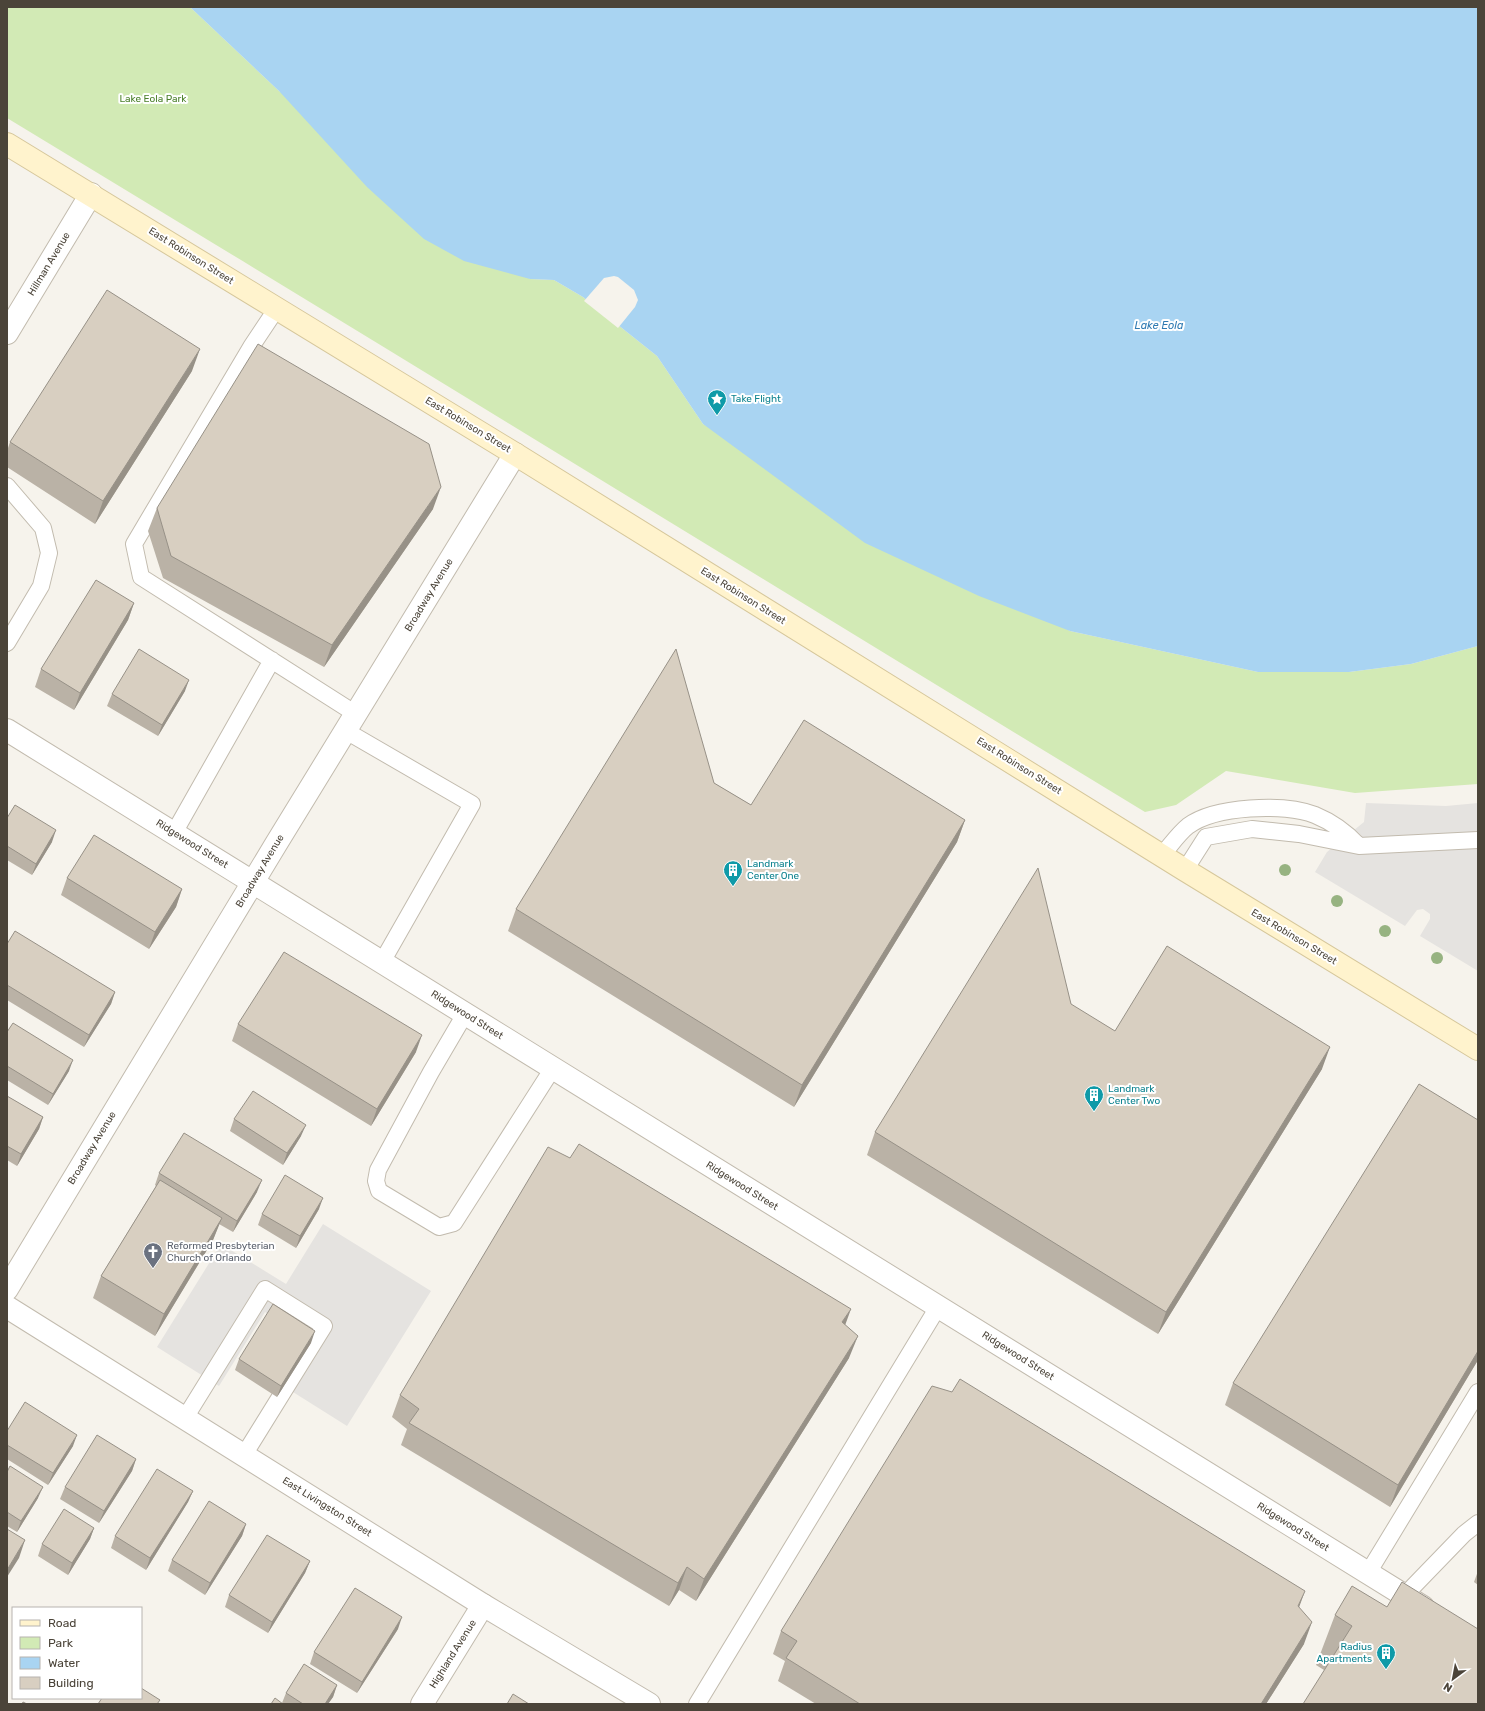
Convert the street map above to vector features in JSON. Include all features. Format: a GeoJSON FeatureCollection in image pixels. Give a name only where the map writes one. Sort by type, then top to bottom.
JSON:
{"type":"FeatureCollection","features":[{"type":"Feature","properties":{"kind":"main road","name":"East Robinson Street"},"geometry":{"type":"LineString","coordinates":[[7,144],[515,454],[1185,870],[1478,1049]]}},
{"type":"Feature","properties":{"kind":"street","name":"Hillman Avenue"},"geometry":{"type":"LineString","coordinates":[[7,333],[91,194]]}},
{"type":"Feature","properties":{"kind":"street","name":"Broadway Avenue"},"geometry":{"type":"LineString","coordinates":[[7,1289],[515,454]]}},
{"type":"Feature","properties":{"kind":"street","name":"Ridgewood Street"},"geometry":{"type":"LineString","coordinates":[[7,730],[1368,1573],[1404,1596],[1431,1618]]}},
{"type":"Feature","properties":{"kind":"street","name":"East Livingston Street"},"geometry":{"type":"LineString","coordinates":[[7,1307],[483,1605],[649,1704]]}},
{"type":"Feature","properties":{"kind":"street","name":"Highland Avenue"},"geometry":{"type":"LineString","coordinates":[[422,1704],[483,1605]]}},
{"type":"Feature","properties":{"kind":"lane"},"geometry":{"type":"LineString","coordinates":[[277,308],[247,354],[134,544],[141,577],[272,660],[351,723],[428,779],[472,804],[382,962]]}},
{"type":"Feature","properties":{"kind":"lane"},"geometry":{"type":"LineString","coordinates":[[7,643],[41,586],[48,553],[42,528],[9,493]]}},
{"type":"Feature","properties":{"kind":"lane"},"geometry":{"type":"LineString","coordinates":[[174,833],[272,660]]}},
{"type":"Feature","properties":{"kind":"lane"},"geometry":{"type":"LineString","coordinates":[[1162,855],[1188,826],[1217,812],[1255,807],[1304,812],[1314,815],[1348,834],[1360,846]]}},
{"type":"Feature","properties":{"kind":"lane"},"geometry":{"type":"LineString","coordinates":[[1185,870],[1206,837],[1252,830],[1299,834],[1360,846],[1478,840]]}},
{"type":"Feature","properties":{"kind":"lane"},"geometry":{"type":"LineString","coordinates":[[465,1014],[431,1072],[378,1170],[376,1181],[379,1191],[439,1226],[454,1223],[553,1068]]}},
{"type":"Feature","properties":{"kind":"lane"},"geometry":{"type":"LineString","coordinates":[[185,1418],[265,1289],[324,1326],[244,1455]]}},
{"type":"Feature","properties":{"kind":"lane"},"geometry":{"type":"LineString","coordinates":[[697,1704],[938,1307]]}},
{"type":"Feature","properties":{"kind":"lane"},"geometry":{"type":"LineString","coordinates":[[1368,1573],[1389,1536],[1478,1392]]}},
{"type":"Feature","properties":{"kind":"lane"},"geometry":{"type":"LineString","coordinates":[[1404,1596],[1449,1548],[1478,1523]]}},
{"type":"Feature","properties":{"kind":"green space","name":"Lake Eola Park"},"geometry":{"type":"Polygon","coordinates":[[[7,7],[190,7],[279,91],[530,279],[554,280],[583,297],[657,356],[703,424],[1070,631],[1258,672],[1349,672],[1411,664],[1478,646],[1478,784],[1355,793],[1226,771],[1176,805],[1145,812],[7,118],[7,7]]]}},
{"type":"Feature","properties":{"kind":"shaded area"},"geometry":{"type":"Polygon","coordinates":[[[1366,803],[1446,806],[1478,803],[1478,971],[1420,936],[1430,919],[1430,914],[1423,909],[1417,910],[1405,926],[1315,872],[1327,852],[1364,822],[1366,803]]]}},
{"type":"Feature","properties":{"kind":"shaded area"},"geometry":{"type":"Polygon","coordinates":[[[323,1224],[431,1291],[347,1426],[285,1387],[312,1342],[265,1312],[219,1386],[157,1347],[221,1244],[286,1284],[323,1224]]]}},
{"type":"Feature","properties":{"kind":"water","name":"Lake Eola"},"geometry":{"type":"Polygon","coordinates":[[[190,7],[1478,7],[1478,646],[1411,664],[1349,672],[1258,672],[1070,631],[979,596],[865,543],[703,424],[657,356],[583,297],[554,280],[530,279],[464,261],[424,239],[367,187],[279,91],[190,7]]]}},
{"type":"Feature","properties":{"kind":"pier"},"geometry":{"type":"Polygon","coordinates":[[[614,276],[618,277],[634,290],[638,300],[635,307],[618,328],[584,301],[604,278],[614,276]]]}},
{"type":"Feature","properties":{"kind":"building"},"geometry":{"type":"Polygon","coordinates":[[[107,290],[200,349],[103,501],[10,442],[107,290]]]}},
{"type":"Feature","properties":{"kind":"building"},"geometry":{"type":"Polygon","coordinates":[[[258,344],[429,444],[441,487],[332,645],[171,556],[157,508],[258,344]]]}},
{"type":"Feature","properties":{"kind":"building"},"geometry":{"type":"Polygon","coordinates":[[[96,580],[134,603],[80,693],[41,669],[96,580]]]}},
{"type":"Feature","properties":{"kind":"building"},"geometry":{"type":"Polygon","coordinates":[[[139,649],[189,680],[162,725],[112,694],[139,649]]]}},
{"type":"Feature","properties":{"kind":"building","name":"Landmark Center One"},"geometry":{"type":"Polygon","coordinates":[[[676,649],[714,783],[751,805],[804,720],[965,820],[802,1085],[516,909],[676,649]]]}},
{"type":"Feature","properties":{"kind":"building"},"geometry":{"type":"Polygon","coordinates":[[[15,805],[56,830],[36,864],[7,846],[7,818],[15,805]]]}},
{"type":"Feature","properties":{"kind":"building"},"geometry":{"type":"Polygon","coordinates":[[[94,835],[182,889],[155,932],[67,878],[94,835]]]}},
{"type":"Feature","properties":{"kind":"building","name":"Landmark Center Two"},"geometry":{"type":"Polygon","coordinates":[[[1038,868],[1071,1004],[1115,1031],[1167,946],[1330,1047],[1166,1312],[875,1132],[1038,868]]]}},
{"type":"Feature","properties":{"kind":"building"},"geometry":{"type":"Polygon","coordinates":[[[15,931],[115,992],[89,1035],[7,985],[7,944],[15,931]]]}},
{"type":"Feature","properties":{"kind":"building"},"geometry":{"type":"Polygon","coordinates":[[[284,952],[422,1035],[377,1109],[238,1024],[284,952]]]}},
{"type":"Feature","properties":{"kind":"building"},"geometry":{"type":"Polygon","coordinates":[[[13,1023],[73,1060],[53,1094],[7,1066],[7,1032],[13,1023]]]}},
{"type":"Feature","properties":{"kind":"building"},"geometry":{"type":"Polygon","coordinates":[[[1419,1084],[1478,1120],[1478,1351],[1398,1485],[1233,1383],[1419,1084]]]}},
{"type":"Feature","properties":{"kind":"building"},"geometry":{"type":"Polygon","coordinates":[[[253,1091],[306,1125],[287,1153],[234,1119],[253,1091]]]}},
{"type":"Feature","properties":{"kind":"building"},"geometry":{"type":"Polygon","coordinates":[[[7,1096],[43,1117],[21,1154],[7,1146],[7,1096]]]}},
{"type":"Feature","properties":{"kind":"building"},"geometry":{"type":"Polygon","coordinates":[[[184,1133],[262,1180],[237,1221],[159,1173],[184,1133]]]}},
{"type":"Feature","properties":{"kind":"building"},"geometry":{"type":"Polygon","coordinates":[[[579,1144],[851,1309],[842,1322],[858,1336],[704,1579],[687,1567],[678,1583],[409,1423],[419,1409],[400,1395],[548,1147],[570,1158],[579,1144]]]}},
{"type":"Feature","properties":{"kind":"building"},"geometry":{"type":"Polygon","coordinates":[[[285,1175],[323,1198],[300,1236],[262,1214],[285,1175]]]}},
{"type":"Feature","properties":{"kind":"building","name":"Reformed Presbyterian Church of Orlando"},"geometry":{"type":"Polygon","coordinates":[[[160,1180],[222,1218],[164,1314],[101,1276],[160,1180]]]}},
{"type":"Feature","properties":{"kind":"building"},"geometry":{"type":"Polygon","coordinates":[[[273,1304],[315,1331],[281,1386],[239,1359],[273,1304]]]}},
{"type":"Feature","properties":{"kind":"building"},"geometry":{"type":"Polygon","coordinates":[[[960,1379],[1305,1591],[1298,1606],[1312,1622],[1261,1704],[860,1704],[786,1658],[797,1641],[781,1631],[932,1386],[952,1392],[960,1379]]]}},
{"type":"Feature","properties":{"kind":"building"},"geometry":{"type":"Polygon","coordinates":[[[25,1402],[77,1435],[53,1473],[7,1445],[7,1431],[25,1402]]]}},
{"type":"Feature","properties":{"kind":"building"},"geometry":{"type":"Polygon","coordinates":[[[97,1435],[136,1459],[104,1511],[65,1487],[97,1435]]]}},
{"type":"Feature","properties":{"kind":"building"},"geometry":{"type":"Polygon","coordinates":[[[10,1466],[43,1487],[21,1521],[7,1512],[7,1472],[10,1466]]]}},
{"type":"Feature","properties":{"kind":"building"},"geometry":{"type":"Polygon","coordinates":[[[157,1469],[193,1491],[150,1558],[115,1536],[157,1469]]]}},
{"type":"Feature","properties":{"kind":"building"},"geometry":{"type":"Polygon","coordinates":[[[209,1501],[246,1524],[210,1583],[172,1560],[209,1501]]]}},
{"type":"Feature","properties":{"kind":"building"},"geometry":{"type":"Polygon","coordinates":[[[64,1509],[94,1528],[72,1563],[42,1544],[64,1509]]]}},
{"type":"Feature","properties":{"kind":"building"},"geometry":{"type":"Polygon","coordinates":[[[7,1529],[25,1540],[7,1570],[7,1529]]]}},
{"type":"Feature","properties":{"kind":"building"},"geometry":{"type":"Polygon","coordinates":[[[267,1535],[310,1561],[272,1622],[229,1595],[267,1535]]]}},
{"type":"Feature","properties":{"kind":"building"},"geometry":{"type":"Polygon","coordinates":[[[1402,1582],[1478,1629],[1478,1704],[1303,1704],[1352,1626],[1335,1615],[1352,1586],[1387,1607],[1402,1582]]]}},
{"type":"Feature","properties":{"kind":"building"},"geometry":{"type":"Polygon","coordinates":[[[355,1588],[402,1617],[362,1682],[314,1652],[355,1588]]]}},
{"type":"Feature","properties":{"kind":"building"},"geometry":{"type":"Polygon","coordinates":[[[304,1664],[337,1685],[325,1704],[303,1704],[286,1693],[304,1664]]]}},
{"type":"Feature","properties":{"kind":"building"},"geometry":{"type":"Polygon","coordinates":[[[142,1689],[160,1700],[157,1704],[98,1704],[101,1699],[142,1699],[142,1689]]]}},
{"type":"Feature","properties":{"kind":"building"},"geometry":{"type":"Polygon","coordinates":[[[513,1694],[529,1704],[507,1704],[513,1694]]]}},
{"type":"Feature","properties":{"kind":"building"},"geometry":{"type":"Polygon","coordinates":[[[275,1698],[283,1704],[271,1704],[275,1698]]]}},
{"type":"Feature","properties":{"kind":"place","name":"Take Flight"},"geometry":{"type":"Point","coordinates":[717,416]}},
{"type":"Feature","properties":{"kind":"place","name":"Landmark Center One"},"geometry":{"type":"Point","coordinates":[733,887]}},
{"type":"Feature","properties":{"kind":"place","name":"Landmark Center Two"},"geometry":{"type":"Point","coordinates":[1094,1112]}},
{"type":"Feature","properties":{"kind":"place","name":"Reformed Presbyterian Church of Orlando"},"geometry":{"type":"Point","coordinates":[153,1269]}},
{"type":"Feature","properties":{"kind":"place","name":"Radius Apartments"},"geometry":{"type":"Point","coordinates":[1386,1670]}}]}
